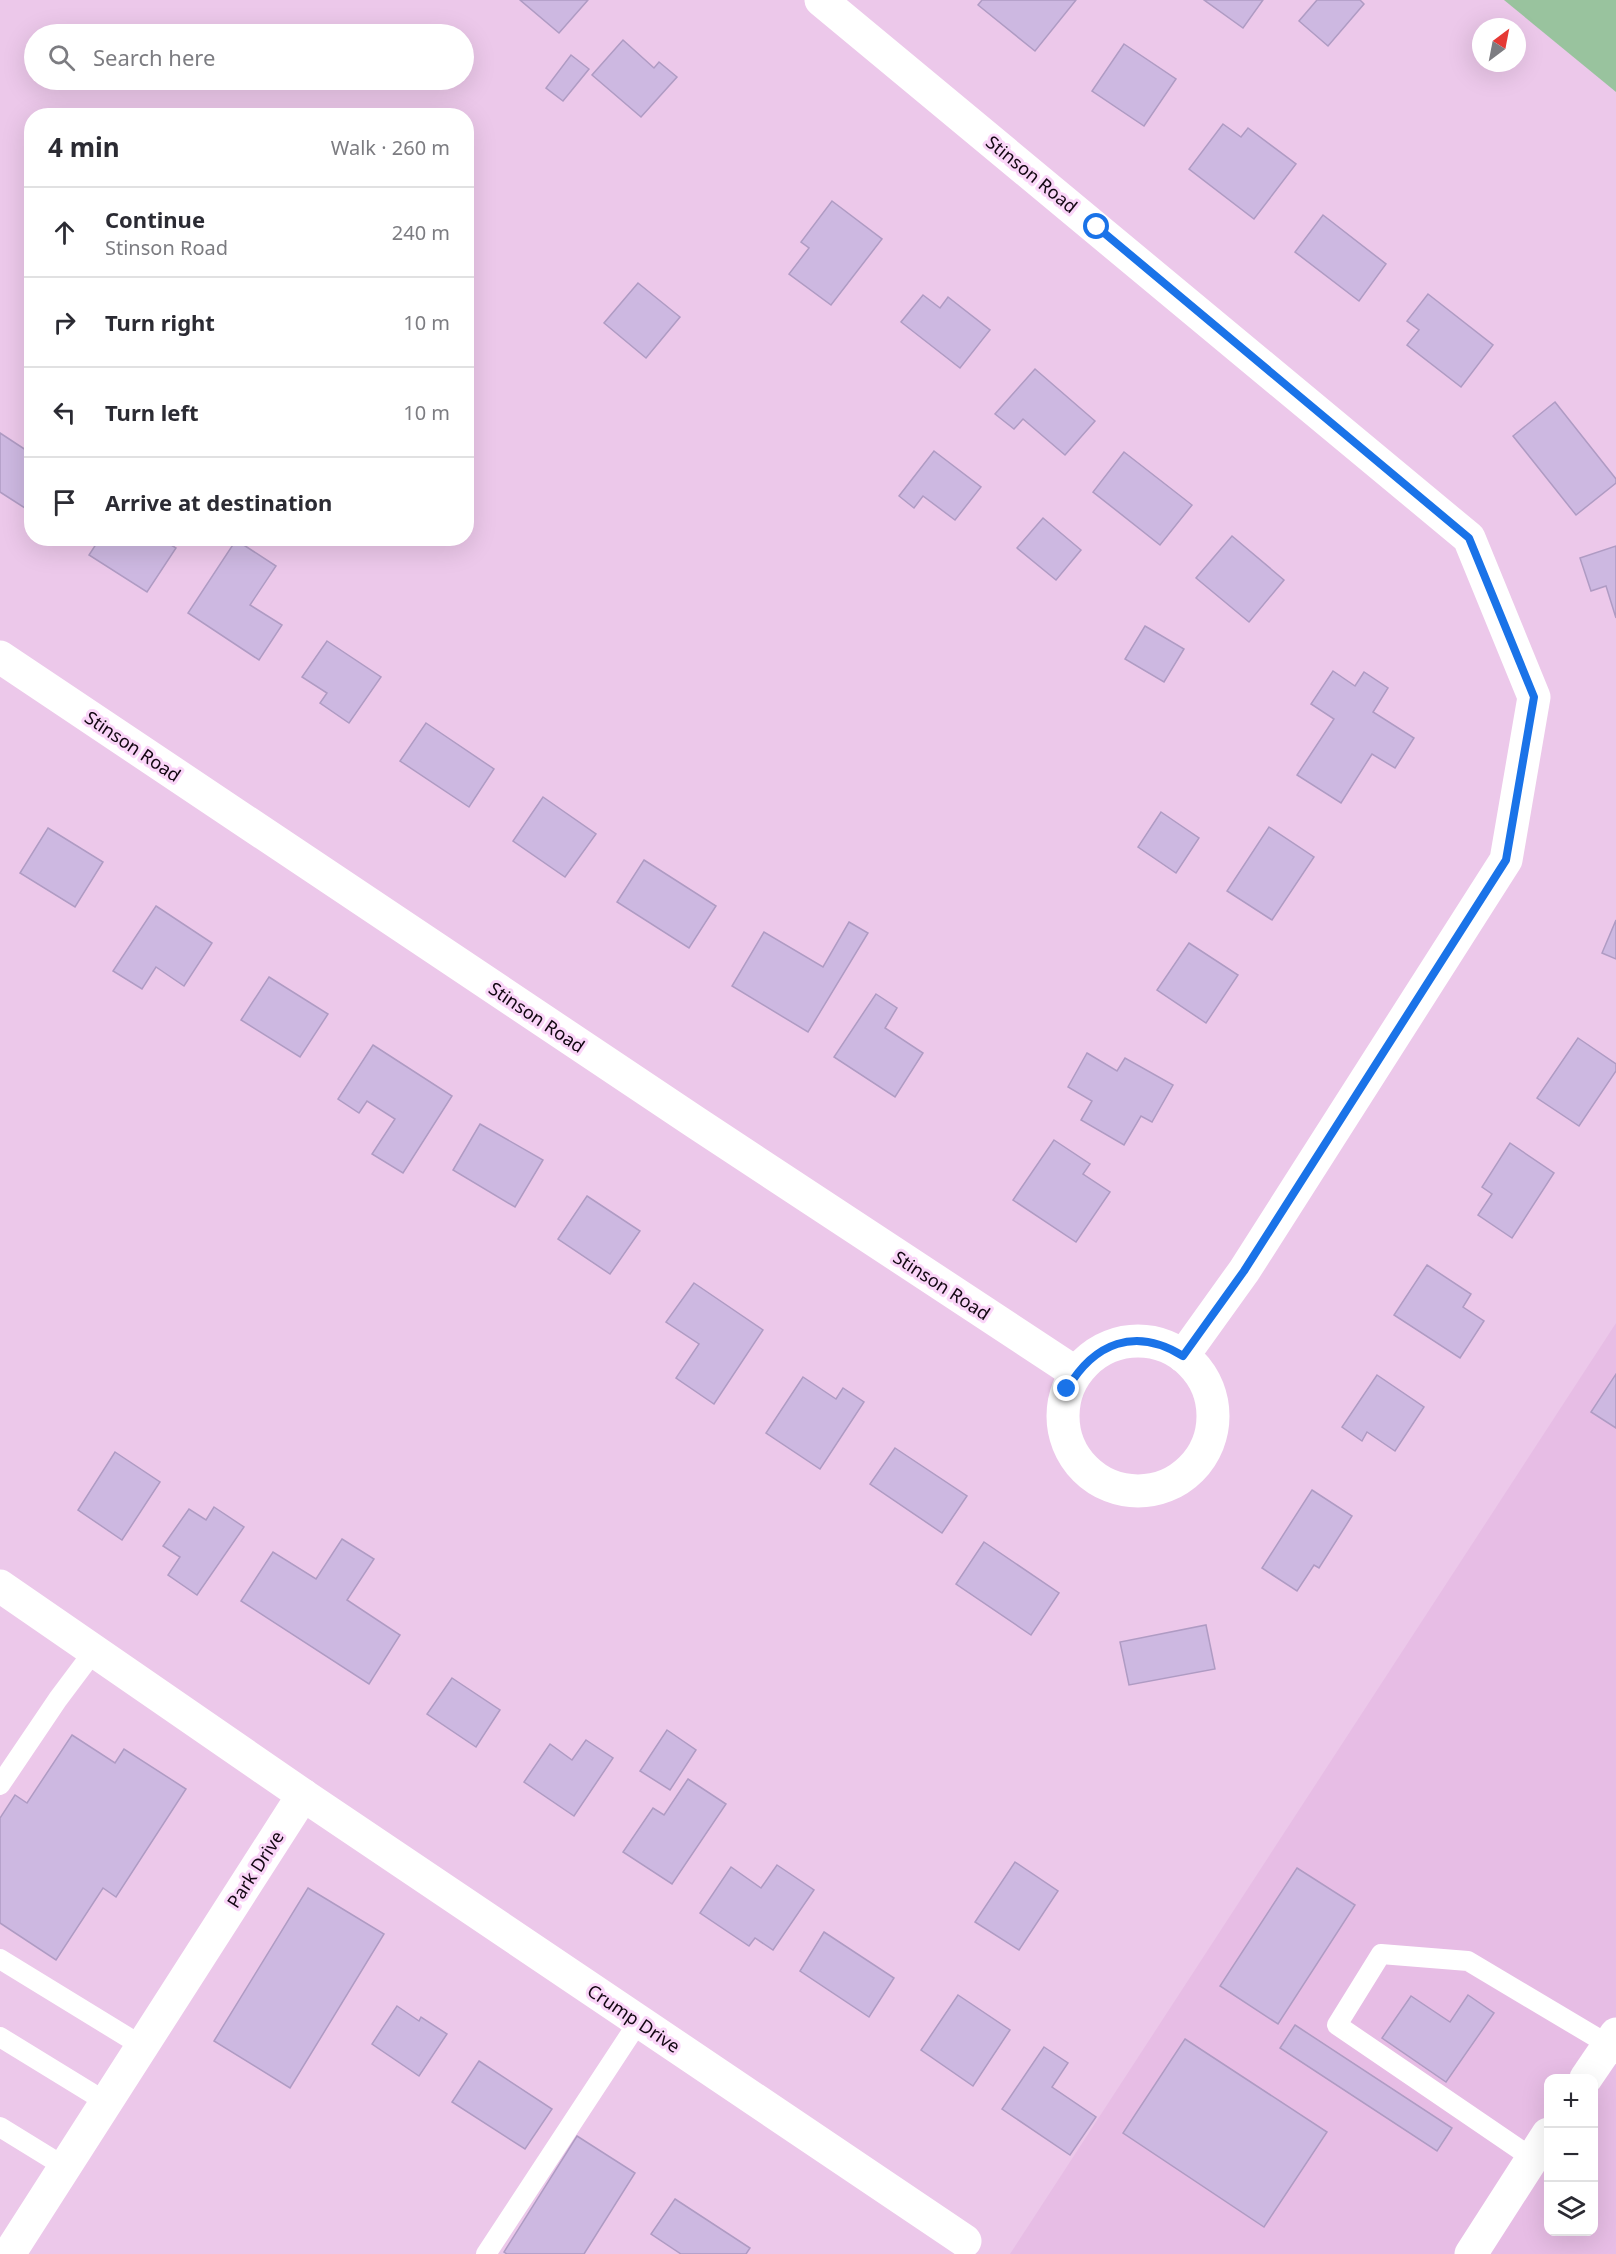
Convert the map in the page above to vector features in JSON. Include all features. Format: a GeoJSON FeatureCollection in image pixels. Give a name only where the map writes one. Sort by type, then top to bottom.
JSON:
{"type":"FeatureCollection","features":[{"type":"Feature","properties":{"kind":"street","name":"Stinson Road"},"geometry":{"type":"LineString","coordinates":[[821,0],[1469,538],[1534,697],[1506,860],[1244,1271],[1183,1356]]}},
{"type":"Feature","properties":{"kind":"street","name":"Stinson Road"},"geometry":{"type":"LineString","coordinates":[[0,657],[694,1122],[1076,1373]]}},
{"type":"Feature","properties":{"kind":"street"},"geometry":{"type":"LineString","coordinates":[[1146,1341],[1170,1348],[1183,1356],[1206,1383],[1213,1408],[1212,1433],[1202,1457],[1184,1476],[1163,1488],[1147,1490],[1115,1488],[1093,1476],[1076,1459],[1066,1437],[1063,1413],[1067,1389],[1076,1373],[1098,1352],[1120,1342],[1146,1341]]}},
{"type":"Feature","properties":{"kind":"street"},"geometry":{"type":"LineString","coordinates":[[4,1597],[94,1651],[303,1795]]}},
{"type":"Feature","properties":{"kind":"street","name":"Crump Drive"},"geometry":{"type":"LineString","coordinates":[[303,1795],[965,2241]]}},
{"type":"Feature","properties":{"kind":"street","name":"Park Drive"},"geometry":{"type":"LineString","coordinates":[[9,2254],[303,1795]]}},
{"type":"Feature","properties":{"kind":"street"},"geometry":{"type":"LineString","coordinates":[[1590,2074],[1613,2040]]}},
{"type":"Feature","properties":{"kind":"street"},"geometry":{"type":"LineString","coordinates":[[1471,2254],[1540,2146]]}},
{"type":"Feature","properties":{"kind":"lane"},"geometry":{"type":"LineString","coordinates":[[0,1785],[58,1699],[94,1651]]}},
{"type":"Feature","properties":{"kind":"lane"},"geometry":{"type":"LineString","coordinates":[[1540,2146],[1337,2025],[1381,1954],[1468,1961],[1613,2040]]}},
{"type":"Feature","properties":{"kind":"lane"},"geometry":{"type":"LineString","coordinates":[[0,1959],[142,2046]]}},
{"type":"Feature","properties":{"kind":"lane"},"geometry":{"type":"LineString","coordinates":[[486,2254],[639,2021]]}},
{"type":"Feature","properties":{"kind":"lane"},"geometry":{"type":"LineString","coordinates":[[0,2037],[106,2102]]}},
{"type":"Feature","properties":{"kind":"lane"},"geometry":{"type":"LineString","coordinates":[[0,2127],[65,2167]]}},
{"type":"Feature","properties":{"kind":"shaded area"},"geometry":{"type":"Polygon","coordinates":[[[1616,1323],[1616,2254],[1010,2254],[1616,1323]]]}},
{"type":"Feature","properties":{"kind":"green space"},"geometry":{"type":"Polygon","coordinates":[[[1504,0],[1616,0],[1616,92],[1526,18],[1504,0]]]}},
{"type":"Feature","properties":{"kind":"building"},"geometry":{"type":"Polygon","coordinates":[[[520,0],[588,0],[559,33],[520,0]]]}},
{"type":"Feature","properties":{"kind":"building"},"geometry":{"type":"Polygon","coordinates":[[[982,0],[1076,0],[1035,51],[978,5],[982,0]]]}},
{"type":"Feature","properties":{"kind":"building"},"geometry":{"type":"Polygon","coordinates":[[[1204,0],[1263,0],[1243,28],[1204,0]]]}},
{"type":"Feature","properties":{"kind":"building"},"geometry":{"type":"Polygon","coordinates":[[[1317,0],[1360,0],[1364,4],[1328,46],[1299,21],[1317,0]]]}},
{"type":"Feature","properties":{"kind":"building"},"geometry":{"type":"Polygon","coordinates":[[[623,40],[654,68],[659,62],[677,77],[641,117],[592,75],[623,40]]]}},
{"type":"Feature","properties":{"kind":"building"},"geometry":{"type":"Polygon","coordinates":[[[1124,44],[1176,79],[1144,126],[1092,91],[1124,44]]]}},
{"type":"Feature","properties":{"kind":"building"},"geometry":{"type":"Polygon","coordinates":[[[571,55],[589,69],[563,101],[546,88],[571,55]]]}},
{"type":"Feature","properties":{"kind":"building"},"geometry":{"type":"Polygon","coordinates":[[[1223,124],[1241,137],[1248,128],[1296,164],[1254,219],[1189,169],[1223,124]]]}},
{"type":"Feature","properties":{"kind":"building"},"geometry":{"type":"Polygon","coordinates":[[[832,201],[882,239],[831,305],[789,274],[809,248],[801,242],[832,201]]]}},
{"type":"Feature","properties":{"kind":"building"},"geometry":{"type":"Polygon","coordinates":[[[1323,215],[1386,264],[1359,301],[1295,252],[1323,215]]]}},
{"type":"Feature","properties":{"kind":"building"},"geometry":{"type":"Polygon","coordinates":[[[638,283],[680,317],[646,358],[604,323],[638,283]]]}},
{"type":"Feature","properties":{"kind":"building"},"geometry":{"type":"Polygon","coordinates":[[[1428,294],[1493,345],[1461,387],[1407,345],[1419,330],[1407,321],[1428,294]]]}},
{"type":"Feature","properties":{"kind":"building"},"geometry":{"type":"Polygon","coordinates":[[[923,295],[940,308],[948,297],[990,330],[960,368],[901,322],[923,295]]]}},
{"type":"Feature","properties":{"kind":"building"},"geometry":{"type":"Polygon","coordinates":[[[1035,369],[1095,421],[1065,455],[1023,419],[1014,429],[995,414],[1035,369]]]}},
{"type":"Feature","properties":{"kind":"building"},"geometry":{"type":"Polygon","coordinates":[[[1555,402],[1616,479],[1616,483],[1576,515],[1513,436],[1555,402]]]}},
{"type":"Feature","properties":{"kind":"building"},"geometry":{"type":"Polygon","coordinates":[[[0,433],[24,449],[24,507],[0,492],[0,433]]]}},
{"type":"Feature","properties":{"kind":"building"},"geometry":{"type":"Polygon","coordinates":[[[934,451],[981,487],[955,520],[923,496],[914,508],[899,496],[934,451]]]}},
{"type":"Feature","properties":{"kind":"building"},"geometry":{"type":"Polygon","coordinates":[[[1124,452],[1192,505],[1160,545],[1093,492],[1124,452]]]}},
{"type":"Feature","properties":{"kind":"building"},"geometry":{"type":"Polygon","coordinates":[[[1043,518],[1081,550],[1056,580],[1017,548],[1043,518]]]}},
{"type":"Feature","properties":{"kind":"building"},"geometry":{"type":"Polygon","coordinates":[[[1232,536],[1284,580],[1249,622],[1196,578],[1232,536]]]}},
{"type":"Feature","properties":{"kind":"building"},"geometry":{"type":"Polygon","coordinates":[[[95,546],[173,546],[176,548],[147,592],[89,555],[95,546]]]}},
{"type":"Feature","properties":{"kind":"building"},"geometry":{"type":"Polygon","coordinates":[[[232,546],[245,546],[276,566],[250,605],[282,625],[259,660],[188,613],[232,546]]]}},
{"type":"Feature","properties":{"kind":"building"},"geometry":{"type":"Polygon","coordinates":[[[1616,546],[1616,618],[1606,586],[1591,591],[1580,558],[1616,546]]]}},
{"type":"Feature","properties":{"kind":"building"},"geometry":{"type":"Polygon","coordinates":[[[1145,626],[1184,649],[1164,682],[1125,659],[1145,626]]]}},
{"type":"Feature","properties":{"kind":"building"},"geometry":{"type":"Polygon","coordinates":[[[327,641],[381,677],[349,723],[320,703],[327,693],[302,677],[327,641]]]}},
{"type":"Feature","properties":{"kind":"building"},"geometry":{"type":"Polygon","coordinates":[[[1333,671],[1355,686],[1364,672],[1388,688],[1373,712],[1414,738],[1395,768],[1372,754],[1341,803],[1297,775],[1334,719],[1311,704],[1333,671]]]}},
{"type":"Feature","properties":{"kind":"building"},"geometry":{"type":"Polygon","coordinates":[[[426,723],[494,769],[469,807],[400,761],[426,723]]]}},
{"type":"Feature","properties":{"kind":"building"},"geometry":{"type":"Polygon","coordinates":[[[543,797],[596,834],[565,877],[513,841],[543,797]]]}},
{"type":"Feature","properties":{"kind":"building"},"geometry":{"type":"Polygon","coordinates":[[[1161,812],[1199,838],[1176,873],[1138,847],[1161,812]]]}},
{"type":"Feature","properties":{"kind":"building"},"geometry":{"type":"Polygon","coordinates":[[[1269,827],[1314,857],[1272,920],[1227,891],[1269,827]]]}},
{"type":"Feature","properties":{"kind":"building"},"geometry":{"type":"Polygon","coordinates":[[[48,828],[103,862],[75,907],[20,873],[48,828]]]}},
{"type":"Feature","properties":{"kind":"building"},"geometry":{"type":"Polygon","coordinates":[[[644,860],[716,906],[689,948],[617,902],[644,860]]]}},
{"type":"Feature","properties":{"kind":"building"},"geometry":{"type":"Polygon","coordinates":[[[156,906],[212,943],[184,986],[156,967],[142,989],[113,971],[156,906]]]}},
{"type":"Feature","properties":{"kind":"building"},"geometry":{"type":"Polygon","coordinates":[[[1616,920],[1616,959],[1602,953],[1616,920]]]}},
{"type":"Feature","properties":{"kind":"building"},"geometry":{"type":"Polygon","coordinates":[[[849,922],[868,933],[808,1032],[732,986],[764,932],[823,967],[849,922]]]}},
{"type":"Feature","properties":{"kind":"building"},"geometry":{"type":"Polygon","coordinates":[[[1189,943],[1238,975],[1206,1023],[1157,990],[1189,943]]]}},
{"type":"Feature","properties":{"kind":"building"},"geometry":{"type":"Polygon","coordinates":[[[269,977],[328,1014],[300,1057],[241,1020],[269,977]]]}},
{"type":"Feature","properties":{"kind":"building"},"geometry":{"type":"Polygon","coordinates":[[[876,994],[897,1008],[885,1028],[923,1053],[895,1097],[834,1057],[876,994]]]}},
{"type":"Feature","properties":{"kind":"building"},"geometry":{"type":"Polygon","coordinates":[[[1578,1038],[1616,1064],[1616,1071],[1579,1126],[1537,1098],[1578,1038]]]}},
{"type":"Feature","properties":{"kind":"building"},"geometry":{"type":"Polygon","coordinates":[[[373,1045],[452,1096],[403,1173],[372,1154],[395,1119],[367,1101],[359,1113],[338,1099],[373,1045]]]}},
{"type":"Feature","properties":{"kind":"building"},"geometry":{"type":"Polygon","coordinates":[[[1087,1053],[1117,1071],[1125,1058],[1173,1085],[1152,1122],[1141,1116],[1124,1145],[1081,1120],[1092,1101],[1068,1087],[1087,1053]]]}},
{"type":"Feature","properties":{"kind":"building"},"geometry":{"type":"Polygon","coordinates":[[[480,1124],[543,1160],[515,1207],[453,1170],[480,1124]]]}},
{"type":"Feature","properties":{"kind":"building"},"geometry":{"type":"Polygon","coordinates":[[[1054,1140],[1090,1164],[1083,1174],[1110,1192],[1076,1242],[1013,1200],[1054,1140]]]}},
{"type":"Feature","properties":{"kind":"building"},"geometry":{"type":"Polygon","coordinates":[[[1510,1143],[1554,1173],[1512,1238],[1478,1215],[1492,1194],[1482,1187],[1510,1143]]]}},
{"type":"Feature","properties":{"kind":"building"},"geometry":{"type":"Polygon","coordinates":[[[587,1196],[640,1231],[610,1274],[558,1239],[587,1196]]]}},
{"type":"Feature","properties":{"kind":"building"},"geometry":{"type":"Polygon","coordinates":[[[1427,1265],[1471,1294],[1463,1307],[1484,1321],[1460,1358],[1394,1315],[1427,1265]]]}},
{"type":"Feature","properties":{"kind":"building"},"geometry":{"type":"Polygon","coordinates":[[[694,1283],[763,1330],[714,1404],[676,1378],[699,1344],[666,1322],[694,1283]]]}},
{"type":"Feature","properties":{"kind":"building"},"geometry":{"type":"Polygon","coordinates":[[[1616,1374],[1616,1428],[1591,1412],[1616,1374]]]}},
{"type":"Feature","properties":{"kind":"building"},"geometry":{"type":"Polygon","coordinates":[[[1377,1375],[1424,1407],[1395,1451],[1367,1432],[1362,1441],[1342,1427],[1377,1375]]]}},
{"type":"Feature","properties":{"kind":"building"},"geometry":{"type":"Polygon","coordinates":[[[803,1377],[836,1399],[843,1388],[864,1402],[820,1469],[766,1433],[803,1377]]]}},
{"type":"Feature","properties":{"kind":"building"},"geometry":{"type":"Polygon","coordinates":[[[895,1448],[967,1496],[942,1533],[870,1484],[895,1448]]]}},
{"type":"Feature","properties":{"kind":"building"},"geometry":{"type":"Polygon","coordinates":[[[115,1452],[160,1482],[122,1540],[78,1510],[115,1452]]]}},
{"type":"Feature","properties":{"kind":"building"},"geometry":{"type":"Polygon","coordinates":[[[1312,1490],[1352,1516],[1319,1568],[1314,1565],[1297,1591],[1262,1568],[1312,1490]]]}},
{"type":"Feature","properties":{"kind":"building"},"geometry":{"type":"Polygon","coordinates":[[[214,1507],[244,1527],[197,1595],[168,1575],[180,1557],[163,1546],[189,1509],[206,1520],[214,1507]]]}},
{"type":"Feature","properties":{"kind":"building"},"geometry":{"type":"Polygon","coordinates":[[[342,1539],[374,1559],[347,1600],[400,1635],[369,1684],[241,1601],[273,1552],[316,1579],[342,1539]]]}},
{"type":"Feature","properties":{"kind":"building"},"geometry":{"type":"Polygon","coordinates":[[[984,1542],[1059,1593],[1031,1635],[956,1584],[984,1542]]]}},
{"type":"Feature","properties":{"kind":"building"},"geometry":{"type":"Polygon","coordinates":[[[1206,1625],[1215,1669],[1129,1685],[1120,1642],[1206,1625]]]}},
{"type":"Feature","properties":{"kind":"building"},"geometry":{"type":"Polygon","coordinates":[[[452,1678],[500,1710],[476,1747],[427,1714],[452,1678]]]}},
{"type":"Feature","properties":{"kind":"building"},"geometry":{"type":"Polygon","coordinates":[[[667,1730],[696,1750],[670,1790],[640,1771],[667,1730]]]}},
{"type":"Feature","properties":{"kind":"building"},"geometry":{"type":"Polygon","coordinates":[[[72,1735],[115,1763],[124,1749],[186,1789],[116,1897],[103,1888],[56,1960],[0,1923],[0,1818],[15,1795],[27,1803],[72,1735]]]}},
{"type":"Feature","properties":{"kind":"building"},"geometry":{"type":"Polygon","coordinates":[[[586,1740],[613,1758],[574,1816],[524,1782],[550,1744],[572,1760],[586,1740]]]}},
{"type":"Feature","properties":{"kind":"building"},"geometry":{"type":"Polygon","coordinates":[[[688,1779],[726,1804],[672,1884],[623,1852],[653,1808],[664,1815],[688,1779]]]}},
{"type":"Feature","properties":{"kind":"building"},"geometry":{"type":"Polygon","coordinates":[[[1015,1862],[1058,1891],[1019,1950],[975,1922],[1015,1862]]]}},
{"type":"Feature","properties":{"kind":"building"},"geometry":{"type":"Polygon","coordinates":[[[777,1865],[814,1890],[773,1950],[755,1938],[749,1946],[700,1913],[731,1867],[761,1888],[777,1865]]]}},
{"type":"Feature","properties":{"kind":"building"},"geometry":{"type":"Polygon","coordinates":[[[1297,1868],[1355,1905],[1278,2024],[1220,1986],[1297,1868]]]}},
{"type":"Feature","properties":{"kind":"building"},"geometry":{"type":"Polygon","coordinates":[[[308,1888],[384,1934],[290,2088],[214,2041],[308,1888]]]}},
{"type":"Feature","properties":{"kind":"building"},"geometry":{"type":"Polygon","coordinates":[[[824,1932],[894,1978],[869,2017],[800,1971],[824,1932]]]}},
{"type":"Feature","properties":{"kind":"building"},"geometry":{"type":"Polygon","coordinates":[[[958,1995],[1010,2030],[973,2086],[921,2050],[958,1995]]]}},
{"type":"Feature","properties":{"kind":"building"},"geometry":{"type":"Polygon","coordinates":[[[1468,1995],[1494,2013],[1446,2082],[1382,2038],[1411,1996],[1450,2022],[1468,1995]]]}},
{"type":"Feature","properties":{"kind":"building"},"geometry":{"type":"Polygon","coordinates":[[[397,2006],[419,2021],[421,2017],[447,2034],[419,2076],[372,2044],[397,2006]]]}},
{"type":"Feature","properties":{"kind":"building"},"geometry":{"type":"Polygon","coordinates":[[[1295,2025],[1452,2128],[1437,2151],[1280,2048],[1295,2025]]]}},
{"type":"Feature","properties":{"kind":"building"},"geometry":{"type":"Polygon","coordinates":[[[1185,2039],[1327,2132],[1264,2227],[1123,2133],[1185,2039]]]}},
{"type":"Feature","properties":{"kind":"building"},"geometry":{"type":"Polygon","coordinates":[[[1044,2047],[1068,2063],[1052,2087],[1096,2117],[1070,2155],[1002,2109],[1044,2047]]]}},
{"type":"Feature","properties":{"kind":"building"},"geometry":{"type":"Polygon","coordinates":[[[479,2061],[552,2109],[525,2149],[452,2102],[479,2061]]]}},
{"type":"Feature","properties":{"kind":"building"},"geometry":{"type":"Polygon","coordinates":[[[577,2136],[635,2173],[584,2254],[507,2254],[504,2252],[577,2136]]]}},
{"type":"Feature","properties":{"kind":"building"},"geometry":{"type":"Polygon","coordinates":[[[675,2199],[750,2248],[746,2254],[681,2254],[651,2234],[675,2199]]]}},
{"type":"Feature","properties":{"kind":"route"},"geometry":{"type":"LineString","coordinates":[[1067,1389],[1079,1368],[1098,1352],[1120,1342],[1146,1341],[1170,1348],[1183,1356],[1244,1271],[1506,860],[1534,697],[1469,538],[1097,227]]}}]}
